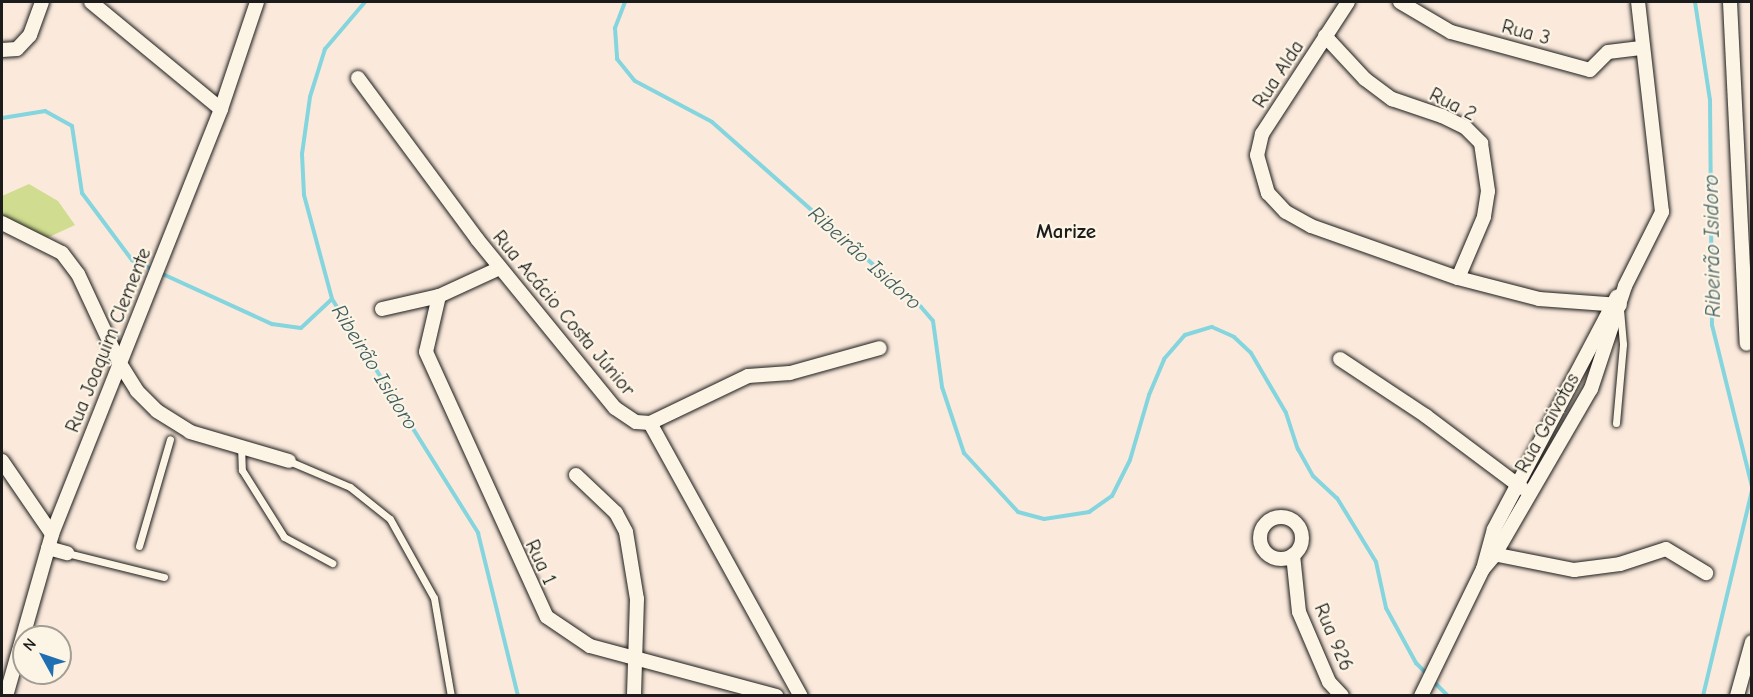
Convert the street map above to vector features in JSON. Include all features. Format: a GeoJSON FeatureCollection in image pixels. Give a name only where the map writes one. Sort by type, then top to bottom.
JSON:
{"type":"FeatureCollection","features":[{"type":"Feature","properties":{"kind":"street"},"geometry":{"type":"LineString","coordinates":[[2,50],[17,49],[30,35],[42,2]]}},
{"type":"Feature","properties":{"kind":"street"},"geometry":{"type":"LineString","coordinates":[[91,2],[221,110]]}},
{"type":"Feature","properties":{"kind":"street","name":"Rua Joaquim Clemente"},"geometry":{"type":"LineString","coordinates":[[6,696],[52,534],[221,110],[257,2]]}},
{"type":"Feature","properties":{"kind":"street","name":"Rua Alda"},"geometry":{"type":"LineString","coordinates":[[1348,2],[1262,134],[1257,155],[1259,172],[1268,193],[1286,212],[1311,226],[1458,278]]}},
{"type":"Feature","properties":{"kind":"street","name":"Rua 3"},"geometry":{"type":"LineString","coordinates":[[1400,2],[1451,32],[1590,70],[1608,52],[1644,48]]}},
{"type":"Feature","properties":{"kind":"street","name":"Rua Gaivotas"},"geometry":{"type":"LineString","coordinates":[[1421,696],[1490,554],[1516,483],[1616,304],[1662,212],[1638,2]]}},
{"type":"Feature","properties":{"kind":"street"},"geometry":{"type":"LineString","coordinates":[[1730,2],[1747,344]]}},
{"type":"Feature","properties":{"kind":"street","name":"Rua 2"},"geometry":{"type":"LineString","coordinates":[[1325,36],[1365,79],[1392,99],[1442,116],[1465,127],[1481,143],[1488,191],[1484,217],[1458,278]]}},
{"type":"Feature","properties":{"kind":"street","name":"Rua Acácio Costa Júnior"},"geometry":{"type":"LineString","coordinates":[[358,78],[500,268],[615,408],[636,422],[650,423]]}},
{"type":"Feature","properties":{"kind":"street"},"geometry":{"type":"LineString","coordinates":[[2,223],[62,253],[78,274],[119,362],[136,391],[174,424],[289,461]]}},
{"type":"Feature","properties":{"kind":"street"},"geometry":{"type":"LineString","coordinates":[[382,309],[439,296],[500,268]]}},
{"type":"Feature","properties":{"kind":"street"},"geometry":{"type":"LineString","coordinates":[[1458,278],[1539,299],[1616,304]]}},
{"type":"Feature","properties":{"kind":"street","name":"Rua 1"},"geometry":{"type":"LineString","coordinates":[[439,296],[426,352],[547,617],[590,646],[746,692],[776,696]]}},
{"type":"Feature","properties":{"kind":"street","name":"Rua Gaivotas"},"geometry":{"type":"LineString","coordinates":[[1490,554],[1530,494],[1591,389],[1616,304]]}},
{"type":"Feature","properties":{"kind":"street"},"geometry":{"type":"LineString","coordinates":[[801,696],[650,423],[748,376],[790,373],[879,348]]}},
{"type":"Feature","properties":{"kind":"street"},"geometry":{"type":"LineString","coordinates":[[1340,359],[1426,416],[1530,494]]}},
{"type":"Feature","properties":{"kind":"street"},"geometry":{"type":"LineString","coordinates":[[170,439],[174,424]]}},
{"type":"Feature","properties":{"kind":"street"},"geometry":{"type":"LineString","coordinates":[[2,461],[52,534]]}},
{"type":"Feature","properties":{"kind":"street"},"geometry":{"type":"LineString","coordinates":[[576,475],[616,513],[626,532],[637,599],[634,696]]}},
{"type":"Feature","properties":{"kind":"street"},"geometry":{"type":"LineString","coordinates":[[48,548],[67,553]]}},
{"type":"Feature","properties":{"kind":"street"},"geometry":{"type":"LineString","coordinates":[[1490,554],[1574,570],[1620,564],[1666,549],[1706,573]]}},
{"type":"Feature","properties":{"kind":"street","name":"Rua 926"},"geometry":{"type":"LineString","coordinates":[[1293,555],[1299,612],[1329,682],[1342,696]]}},
{"type":"Feature","properties":{"kind":"street"},"geometry":{"type":"LineString","coordinates":[[1737,696],[1752,642]]}},
{"type":"Feature","properties":{"kind":"lane"},"geometry":{"type":"LineString","coordinates":[[1616,304],[1623,344],[1616,423]]}},
{"type":"Feature","properties":{"kind":"lane"},"geometry":{"type":"LineString","coordinates":[[139,546],[170,439]]}},
{"type":"Feature","properties":{"kind":"lane"},"geometry":{"type":"LineString","coordinates":[[241,445],[242,470],[284,537],[332,563]]}},
{"type":"Feature","properties":{"kind":"lane"},"geometry":{"type":"LineString","coordinates":[[289,461],[350,487],[390,519],[434,598],[451,696]]}},
{"type":"Feature","properties":{"kind":"lane"},"geometry":{"type":"LineString","coordinates":[[67,553],[164,577]]}},
{"type":"Feature","properties":{"kind":"green space"},"geometry":{"type":"Polygon","coordinates":[[[29,184],[58,201],[75,225],[47,238],[2,219],[2,196],[29,184]]]}},
{"type":"Feature","properties":{"kind":"waterway","name":"Ribeirão Isidoro"},"geometry":{"type":"LineString","coordinates":[[365,2],[325,49],[310,97],[302,154],[304,195],[332,299],[478,533],[518,696]]}},
{"type":"Feature","properties":{"kind":"waterway","name":"Ribeirão Isidoro"},"geometry":{"type":"LineString","coordinates":[[625,2],[615,28],[617,59],[635,81],[712,122],[921,307],[933,321],[942,387],[964,453],[1018,512],[1044,519],[1089,512],[1112,496],[1130,460],[1149,395],[1164,359],[1185,335],[1212,327],[1234,337],[1251,353],[1286,413],[1298,449],[1313,476],[1337,498],[1376,562],[1386,608],[1416,663],[1427,674]]}},
{"type":"Feature","properties":{"kind":"waterway","name":"Ribeirão Isidoro"},"geometry":{"type":"LineString","coordinates":[[1695,2],[1710,100],[1712,325],[1752,487]]}},
{"type":"Feature","properties":{"kind":"waterway"},"geometry":{"type":"LineString","coordinates":[[2,118],[45,111],[72,126],[82,193],[132,260],[272,324],[301,328],[332,299]]}},
{"type":"Feature","properties":{"kind":"waterway","name":"Ribeirão Isidoro"},"geometry":{"type":"LineString","coordinates":[[1703,696],[1752,491]]}},
{"type":"Feature","properties":{"kind":"waterway","name":"Ribeirão Isidoro"},"geometry":{"type":"LineString","coordinates":[[1432,680],[1448,696]]}},
{"type":"Feature","properties":{"kind":"district","name":"Marize"},"geometry":{"type":"Point","coordinates":[1066,231]}}]}
